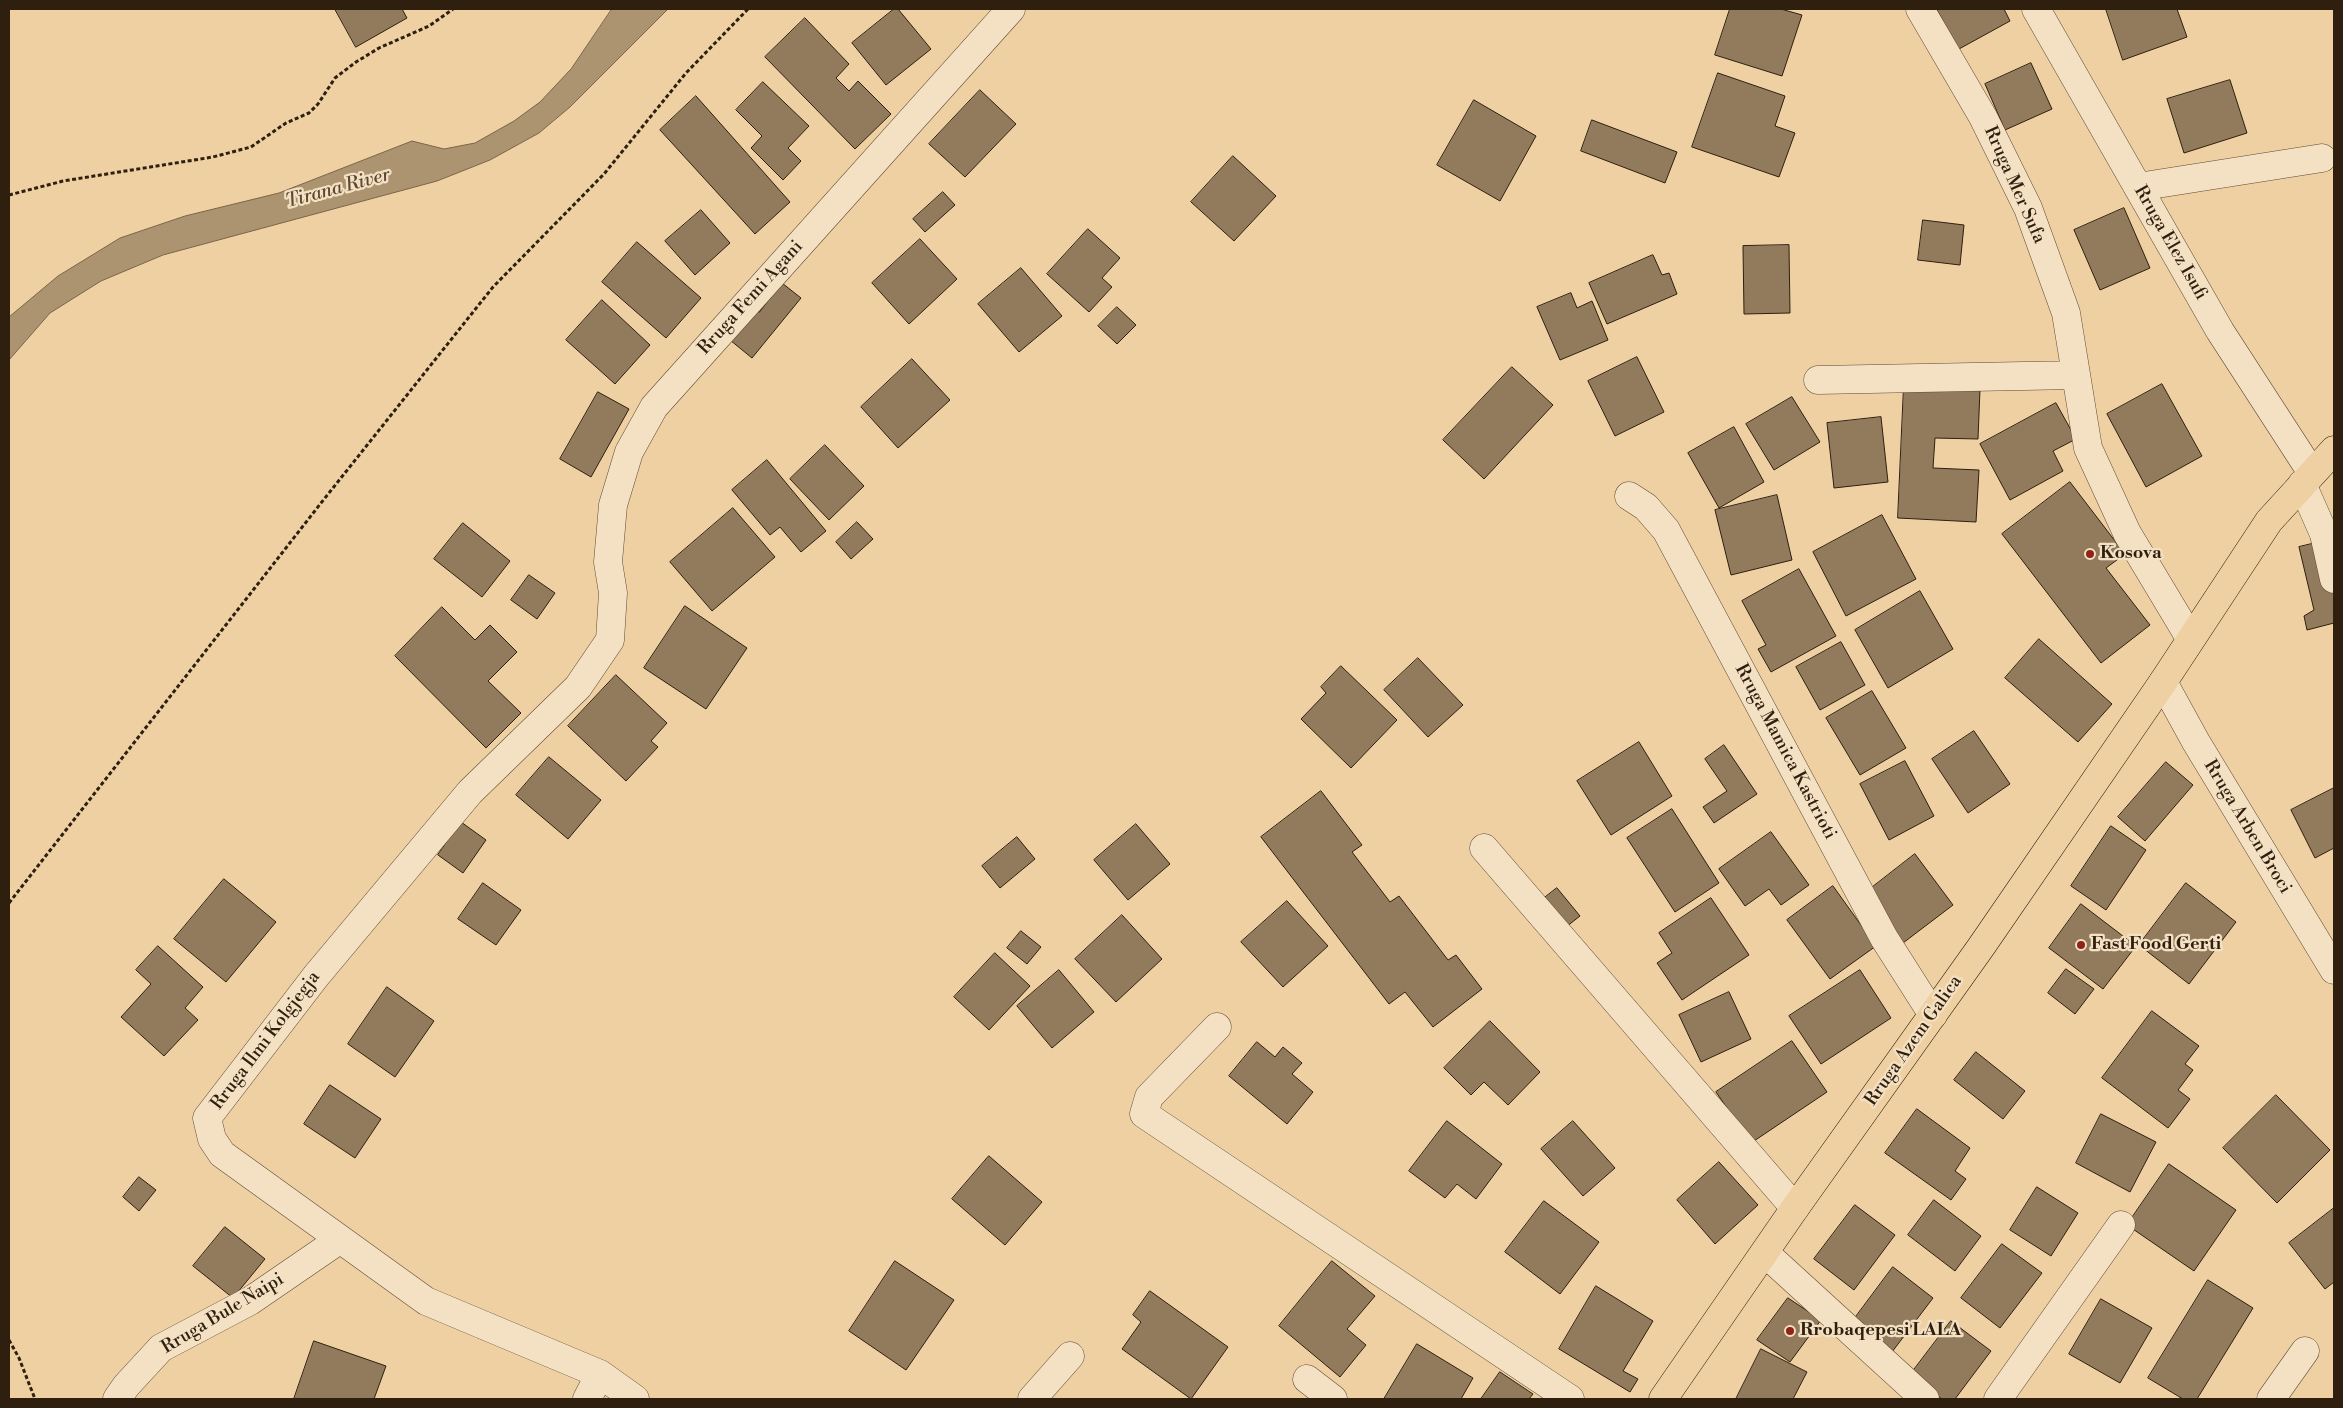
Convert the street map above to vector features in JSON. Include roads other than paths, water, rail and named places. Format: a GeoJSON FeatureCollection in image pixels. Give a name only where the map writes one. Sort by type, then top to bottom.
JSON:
{"type":"FeatureCollection","features":[{"type":"Feature","properties":{"kind":"main road"},"geometry":{"type":"LineString","coordinates":[[2163,682],[2190,638],[2269,521],[2334,450]]}},
{"type":"Feature","properties":{"kind":"main road","name":"Rruga Azem Galica"},"geometry":{"type":"LineString","coordinates":[[1663,1399],[1795,1208],[1933,1015],[2163,682]]}},
{"type":"Feature","properties":{"kind":"street","name":"Rruga Femi Agani"},"geometry":{"type":"LineString","coordinates":[[610,640],[613,593],[608,562],[613,505],[628,452],[654,407],[1011,9]]}},
{"type":"Feature","properties":{"kind":"street","name":"Rruga Mer Sufa"},"geometry":{"type":"LineString","coordinates":[[1920,9],[1983,117],[2028,208],[2066,313],[2088,448],[2127,533],[2190,638]]}},
{"type":"Feature","properties":{"kind":"street","name":"Rruga Elez Isufi"},"geometry":{"type":"LineString","coordinates":[[2036,9],[2220,331],[2307,478],[2324,534],[2334,580]]}},
{"type":"Feature","properties":{"kind":"street"},"geometry":{"type":"LineString","coordinates":[[2138,187],[2322,158]]}},
{"type":"Feature","properties":{"kind":"street"},"geometry":{"type":"LineString","coordinates":[[1818,380],[2075,375]]}},
{"type":"Feature","properties":{"kind":"street","name":"Rruga Mamica Kastrioti"},"geometry":{"type":"LineString","coordinates":[[1629,496],[1646,507],[1666,530],[1884,938],[1933,1015]]}},
{"type":"Feature","properties":{"kind":"street","name":"Rruga Ilmi Kolgjegja"},"geometry":{"type":"LineString","coordinates":[[610,640],[578,687],[470,792],[316,976],[208,1118],[212,1139],[222,1154],[426,1301],[600,1374],[635,1399]]}},
{"type":"Feature","properties":{"kind":"street","name":"Rruga Arben Broci"},"geometry":{"type":"LineString","coordinates":[[2163,682],[2196,742],[2334,970]]}},
{"type":"Feature","properties":{"kind":"street"},"geometry":{"type":"LineString","coordinates":[[1484,848],[1795,1208]]}},
{"type":"Feature","properties":{"kind":"street"},"geometry":{"type":"LineString","coordinates":[[1218,1027],[1148,1097],[1144,1114],[1570,1399]]}},
{"type":"Feature","properties":{"kind":"street"},"geometry":{"type":"LineString","coordinates":[[1998,1399],[2121,1225]]}},
{"type":"Feature","properties":{"kind":"street","name":"Rruga Bule Naipi"},"geometry":{"type":"LineString","coordinates":[[117,1399],[126,1386],[161,1348],[250,1301],[339,1240]]}},
{"type":"Feature","properties":{"kind":"street"},"geometry":{"type":"LineString","coordinates":[[1765,1253],[1926,1399]]}},
{"type":"Feature","properties":{"kind":"street"},"geometry":{"type":"LineString","coordinates":[[2271,1399],[2305,1351]]}},
{"type":"Feature","properties":{"kind":"street"},"geometry":{"type":"LineString","coordinates":[[1032,1399],[1070,1356]]}},
{"type":"Feature","properties":{"kind":"street"},"geometry":{"type":"LineString","coordinates":[[587,1399],[600,1374]]}},
{"type":"Feature","properties":{"kind":"street"},"geometry":{"type":"LineString","coordinates":[[1307,1379],[1333,1399]]}},
{"type":"Feature","properties":{"kind":"water","name":"Tirana River"},"geometry":{"type":"Polygon","coordinates":[[[612,9],[668,9],[570,107],[539,133],[490,160],[437,181],[163,255],[101,281],[50,313],[9,360],[9,317],[58,276],[120,238],[185,216],[279,193],[412,141],[444,149],[475,143],[514,121],[540,102],[571,69],[612,9]]]}},
{"type":"Feature","properties":{"kind":"place","name":"Kosova"},"geometry":{"type":"Point","coordinates":[2090,554]}},
{"type":"Feature","properties":{"kind":"place","name":"Fast Food Gerti"},"geometry":{"type":"Point","coordinates":[2081,945]}},
{"type":"Feature","properties":{"kind":"place","name":"Rrobaqepesi LALA"},"geometry":{"type":"Point","coordinates":[1790,1331]}}]}
